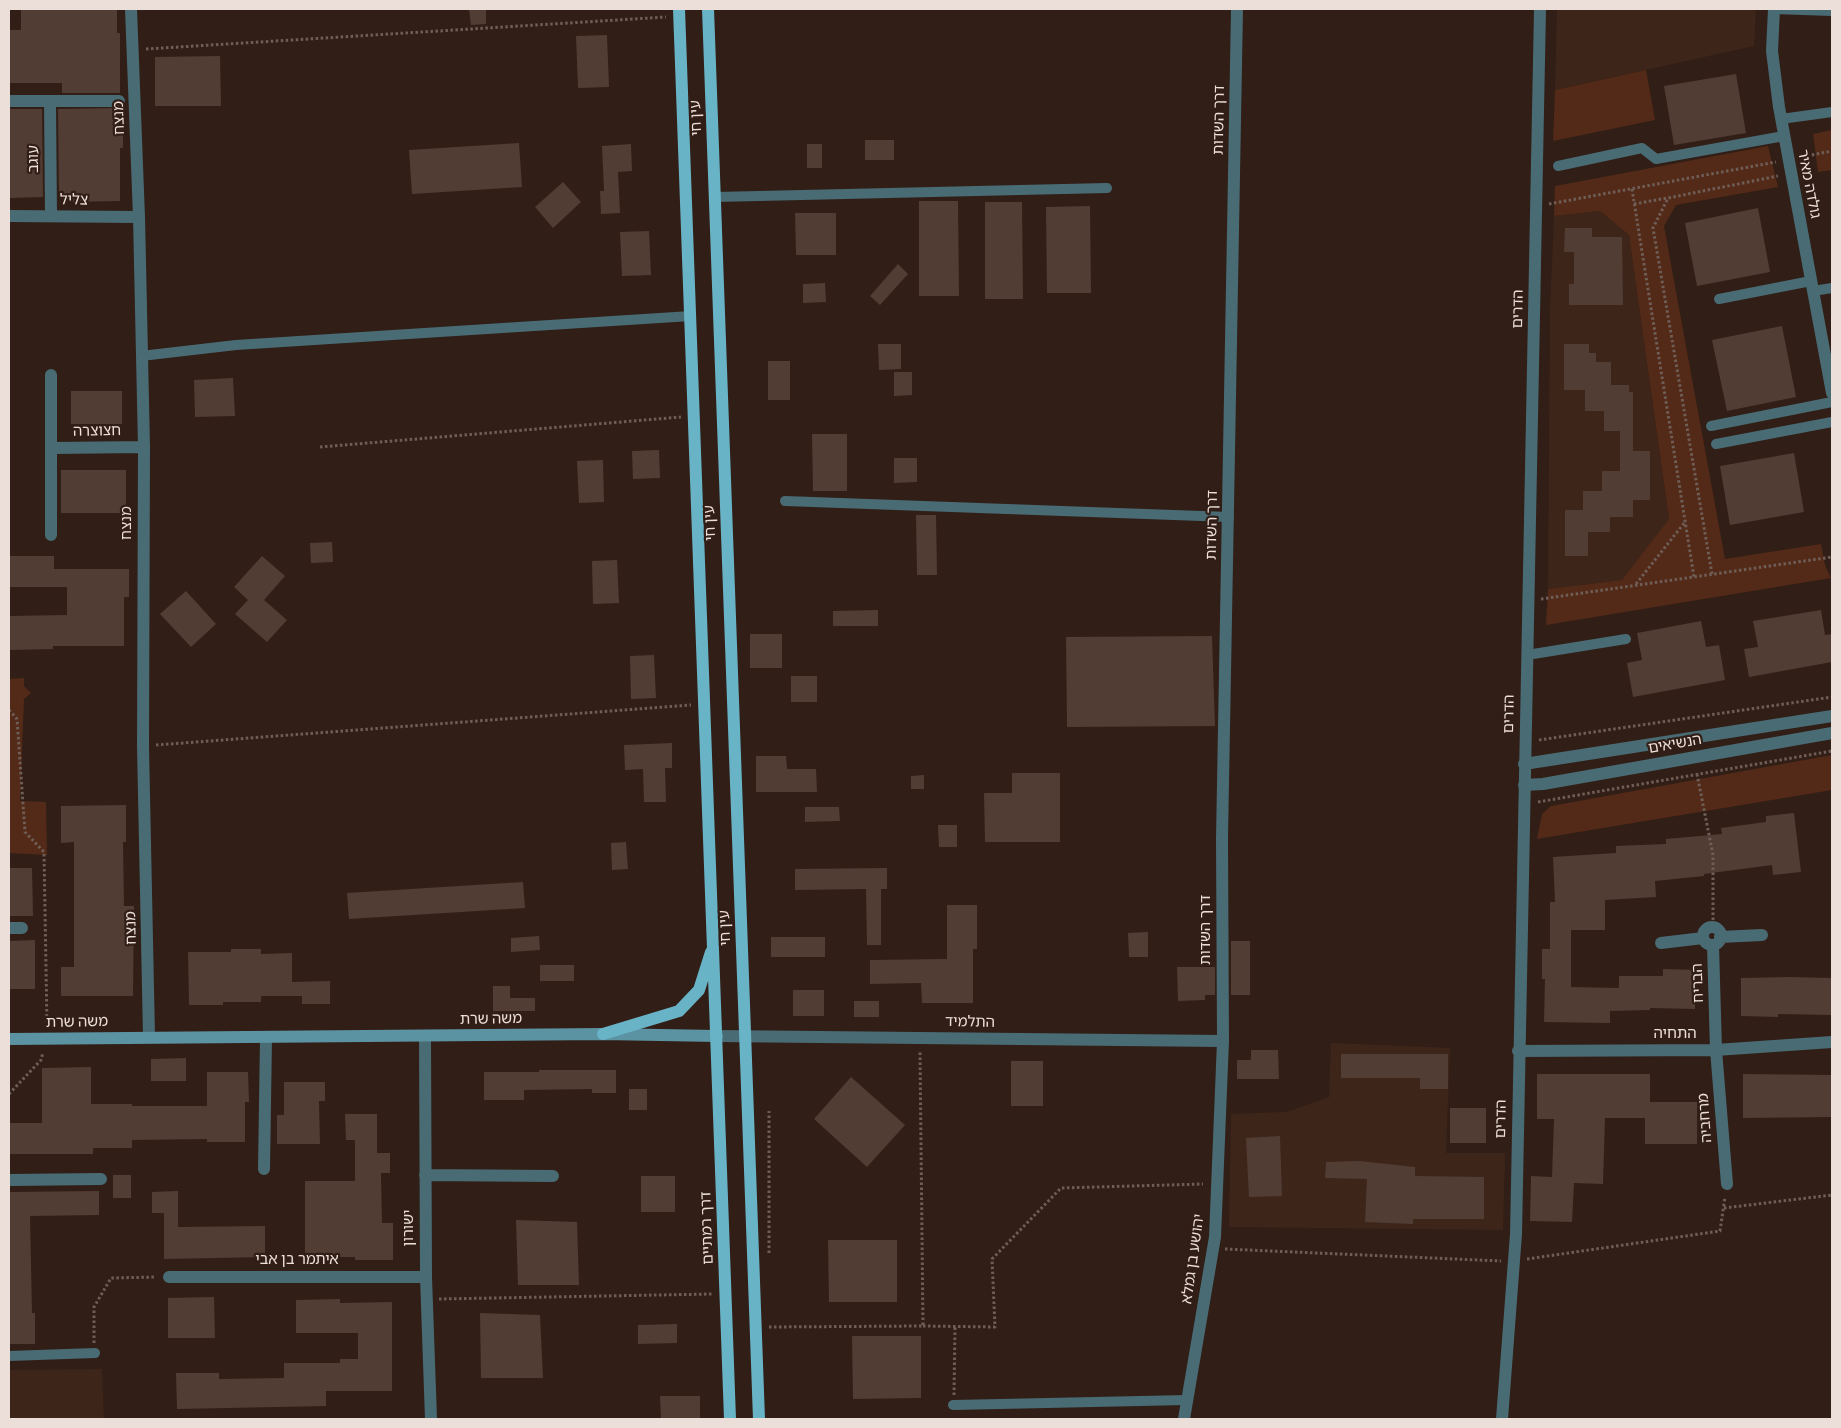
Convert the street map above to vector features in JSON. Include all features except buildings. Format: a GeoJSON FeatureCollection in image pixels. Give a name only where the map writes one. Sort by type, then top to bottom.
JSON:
{"type":"FeatureCollection","features":[{"type":"Feature","properties":{"kind":"main road","name":"עין חי"},"geometry":{"type":"LineString","coordinates":[[708,9],[746,1037]]}},
{"type":"Feature","properties":{"kind":"main road","name":"עין חי"},"geometry":{"type":"LineString","coordinates":[[679,12],[717,1036]]}},
{"type":"Feature","properties":{"kind":"main road"},"geometry":{"type":"LineString","coordinates":[[603,1034],[679,1011],[699,990],[714,943]]}},
{"type":"Feature","properties":{"kind":"main road","name":"דרך רמתיים"},"geometry":{"type":"LineString","coordinates":[[717,1036],[730,1419]]}},
{"type":"Feature","properties":{"kind":"main road"},"geometry":{"type":"LineString","coordinates":[[746,1037],[762,1327],[759,1419]]}},
{"type":"Feature","properties":{"kind":"street","name":"מנצח"},"geometry":{"type":"LineString","coordinates":[[131,9],[139,217],[144,447],[143,746],[149,1037]]}},
{"type":"Feature","properties":{"kind":"street","name":"דרך השדות"},"geometry":{"type":"LineString","coordinates":[[1222,1042],[1222,838],[1237,9]]}},
{"type":"Feature","properties":{"kind":"street","name":"הדרים"},"geometry":{"type":"LineString","coordinates":[[1502,1419],[1514,1261],[1540,9]]}},
{"type":"Feature","properties":{"kind":"street","name":"גולדה מאיר"},"geometry":{"type":"LineString","coordinates":[[1774,9],[1772,51],[1781,119],[1832,393]]}},
{"type":"Feature","properties":{"kind":"street"},"geometry":{"type":"LineString","coordinates":[[9,101],[119,101]]}},
{"type":"Feature","properties":{"kind":"street","name":"עוגב"},"geometry":{"type":"LineString","coordinates":[[50,102],[51,216]]}},
{"type":"Feature","properties":{"kind":"street","name":"צליל"},"geometry":{"type":"LineString","coordinates":[[9,216],[139,217]]}},
{"type":"Feature","properties":{"kind":"street","name":"חצוצרה"},"geometry":{"type":"LineString","coordinates":[[51,535],[52,375]]}},
{"type":"Feature","properties":{"kind":"street","name":"חצוצרה"},"geometry":{"type":"LineString","coordinates":[[51,448],[144,447]]}},
{"type":"Feature","properties":{"kind":"street","name":"הנשיאים"},"geometry":{"type":"LineString","coordinates":[[1524,764],[1832,716]]}},
{"type":"Feature","properties":{"kind":"street","name":"הנשיאים"},"geometry":{"type":"LineString","coordinates":[[1524,785],[1553,782],[1832,733]]}},
{"type":"Feature","properties":{"kind":"street"},"geometry":{"type":"LineString","coordinates":[[9,928],[22,928]]}},
{"type":"Feature","properties":{"kind":"street"},"geometry":{"type":"LineString","coordinates":[[1661,942],[1762,935]]}},
{"type":"Feature","properties":{"kind":"street","name":"הבריח"},"geometry":{"type":"LineString","coordinates":[[1712,937],[1716,1050]]}},
{"type":"Feature","properties":{"kind":"street","name":"משה שרת"},"geometry":{"type":"LineString","coordinates":[[9,1039],[425,1037],[603,1034],[717,1036]]}},
{"type":"Feature","properties":{"kind":"street","name":"התלמיד"},"geometry":{"type":"LineString","coordinates":[[717,1036],[1222,1042]]}},
{"type":"Feature","properties":{"kind":"street","name":"ישורון"},"geometry":{"type":"LineString","coordinates":[[425,1037],[426,1299],[431,1419]]}},
{"type":"Feature","properties":{"kind":"street"},"geometry":{"type":"LineString","coordinates":[[264,1169],[266,1038]]}},
{"type":"Feature","properties":{"kind":"street","name":"יהושע בן גמלא"},"geometry":{"type":"LineString","coordinates":[[1184,1419],[1212,1248],[1216,1237],[1222,1042]]}},
{"type":"Feature","properties":{"kind":"street","name":"התחיה"},"geometry":{"type":"LineString","coordinates":[[1518,1051],[1716,1050],[1832,1042]]}},
{"type":"Feature","properties":{"kind":"street","name":"מרחביה"},"geometry":{"type":"LineString","coordinates":[[1716,1050],[1727,1184]]}},
{"type":"Feature","properties":{"kind":"street"},"geometry":{"type":"LineString","coordinates":[[425,1175],[552,1176]]}},
{"type":"Feature","properties":{"kind":"street"},"geometry":{"type":"LineString","coordinates":[[9,1180],[101,1179]]}},
{"type":"Feature","properties":{"kind":"street","name":"איתמר בן אבי"},"geometry":{"type":"LineString","coordinates":[[169,1277],[426,1277]]}},
{"type":"Feature","properties":{"kind":"lane"},"geometry":{"type":"LineString","coordinates":[[1774,9],[1832,12]]}},
{"type":"Feature","properties":{"kind":"lane"},"geometry":{"type":"LineString","coordinates":[[1781,119],[1832,112]]}},
{"type":"Feature","properties":{"kind":"lane"},"geometry":{"type":"LineString","coordinates":[[1558,166],[1642,148],[1656,159],[1784,136]]}},
{"type":"Feature","properties":{"kind":"lane"},"geometry":{"type":"LineString","coordinates":[[714,198],[1106,188]]}},
{"type":"Feature","properties":{"kind":"lane"},"geometry":{"type":"LineString","coordinates":[[1719,299],[1812,286],[1832,288]]}},
{"type":"Feature","properties":{"kind":"lane"},"geometry":{"type":"LineString","coordinates":[[141,356],[236,345],[690,316]]}},
{"type":"Feature","properties":{"kind":"lane"},"geometry":{"type":"LineString","coordinates":[[1710,426],[1832,402]]}},
{"type":"Feature","properties":{"kind":"lane"},"geometry":{"type":"LineString","coordinates":[[1716,444],[1832,422]]}},
{"type":"Feature","properties":{"kind":"lane"},"geometry":{"type":"LineString","coordinates":[[785,501],[1228,517]]}},
{"type":"Feature","properties":{"kind":"lane"},"geometry":{"type":"LineString","coordinates":[[1527,655],[1626,639]]}},
{"type":"Feature","properties":{"kind":"lane"},"geometry":{"type":"LineString","coordinates":[[9,1356],[94,1354]]}},
{"type":"Feature","properties":{"kind":"lane"},"geometry":{"type":"LineString","coordinates":[[953,1405],[1187,1400]]}},
{"type":"Feature","properties":{"kind":"path"},"geometry":{"type":"LineString","coordinates":[[133,50],[679,12]]}},
{"type":"Feature","properties":{"kind":"path"},"geometry":{"type":"LineString","coordinates":[[1536,206],[1832,151]]}},
{"type":"Feature","properties":{"kind":"path"},"geometry":{"type":"LineString","coordinates":[[1634,204],[1791,174]]}},
{"type":"Feature","properties":{"kind":"path"},"geometry":{"type":"LineString","coordinates":[[1632,189],[1694,576]]}},
{"type":"Feature","properties":{"kind":"path"},"geometry":{"type":"LineString","coordinates":[[1668,198],[1653,228],[1712,574]]}},
{"type":"Feature","properties":{"kind":"path"},"geometry":{"type":"LineString","coordinates":[[320,447],[694,416]]}},
{"type":"Feature","properties":{"kind":"path"},"geometry":{"type":"LineString","coordinates":[[1636,585],[1685,522]]}},
{"type":"Feature","properties":{"kind":"path"},"geometry":{"type":"LineString","coordinates":[[1528,600],[1832,557]]}},
{"type":"Feature","properties":{"kind":"path"},"geometry":{"type":"LineString","coordinates":[[1525,742],[1832,697]]}},
{"type":"Feature","properties":{"kind":"path"},"geometry":{"type":"LineString","coordinates":[[143,746],[705,704]]}},
{"type":"Feature","properties":{"kind":"path"},"geometry":{"type":"LineString","coordinates":[[9,710],[17,719],[25,832],[44,852],[47,1038],[41,1060],[9,1094]]}},
{"type":"Feature","properties":{"kind":"path"},"geometry":{"type":"LineString","coordinates":[[1523,805],[1832,751]]}},
{"type":"Feature","properties":{"kind":"path"},"geometry":{"type":"LineString","coordinates":[[1698,774],[1712,855],[1712,937]]}},
{"type":"Feature","properties":{"kind":"path"},"geometry":{"type":"LineString","coordinates":[[920,1038],[923,1326]]}},
{"type":"Feature","properties":{"kind":"path"},"geometry":{"type":"LineString","coordinates":[[769,1111],[769,1258]]}},
{"type":"Feature","properties":{"kind":"path"},"geometry":{"type":"LineString","coordinates":[[762,1327],[923,1326],[995,1328],[992,1259],[1062,1188],[1217,1184]]}},
{"type":"Feature","properties":{"kind":"path"},"geometry":{"type":"LineString","coordinates":[[1212,1248],[1514,1261],[1720,1231],[1727,1184]]}},
{"type":"Feature","properties":{"kind":"path"},"geometry":{"type":"LineString","coordinates":[[1724,1208],[1832,1195]]}},
{"type":"Feature","properties":{"kind":"path"},"geometry":{"type":"LineString","coordinates":[[94,1354],[94,1307],[111,1278],[169,1277]]}},
{"type":"Feature","properties":{"kind":"path"},"geometry":{"type":"LineString","coordinates":[[426,1299],[726,1294]]}},
{"type":"Feature","properties":{"kind":"path"},"geometry":{"type":"LineString","coordinates":[[762,1327],[768,1317]]}},
{"type":"Feature","properties":{"kind":"path"},"geometry":{"type":"LineString","coordinates":[[953,1405],[955,1327]]}},
{"type":"Feature","properties":{"kind":"shaded area"},"geometry":{"type":"Polygon","coordinates":[[[1557,9],[1756,9],[1754,46],[1555,90],[1557,9]]]}},
{"type":"Feature","properties":{"kind":"shaded area"},"geometry":{"type":"Polygon","coordinates":[[[1646,70],[1655,120],[1553,141],[1555,90],[1646,70]]]}},
{"type":"Feature","properties":{"kind":"shaded area"},"geometry":{"type":"Polygon","coordinates":[[[1832,130],[1832,170],[1818,172],[1813,134],[1832,130]]]}},
{"type":"Feature","properties":{"kind":"shaded area"},"geometry":{"type":"Polygon","coordinates":[[[1768,146],[1778,187],[1676,205],[1664,226],[1725,559],[1821,544],[1825,565],[1831,578],[1546,625],[1548,589],[1622,580],[1669,519],[1629,235],[1600,211],[1554,216],[1555,186],[1768,146]]]}},
{"type":"Feature","properties":{"kind":"shaded area"},"geometry":{"type":"Polygon","coordinates":[[[1600,211],[1629,235],[1669,520],[1622,580],[1548,589],[1550,314],[1554,216],[1600,211]]]}},
{"type":"Feature","properties":{"kind":"shaded area"},"geometry":{"type":"Polygon","coordinates":[[[24,678],[24,686],[31,693],[24,699],[20,801],[46,802],[47,855],[9,853],[9,679],[24,678]]]}},
{"type":"Feature","properties":{"kind":"shaded area"},"geometry":{"type":"Polygon","coordinates":[[[1832,755],[1832,790],[1537,839],[1542,814],[1551,806],[1832,755]]]}},
{"type":"Feature","properties":{"kind":"shaded area"},"geometry":{"type":"Polygon","coordinates":[[[1331,1043],[1450,1048],[1446,1153],[1505,1153],[1503,1230],[1229,1227],[1231,1114],[1287,1112],[1329,1097],[1331,1043]]]}},
{"type":"Feature","properties":{"kind":"shaded area"},"geometry":{"type":"Polygon","coordinates":[[[102,1369],[104,1419],[9,1419],[9,1370],[102,1369]]]}}]}
